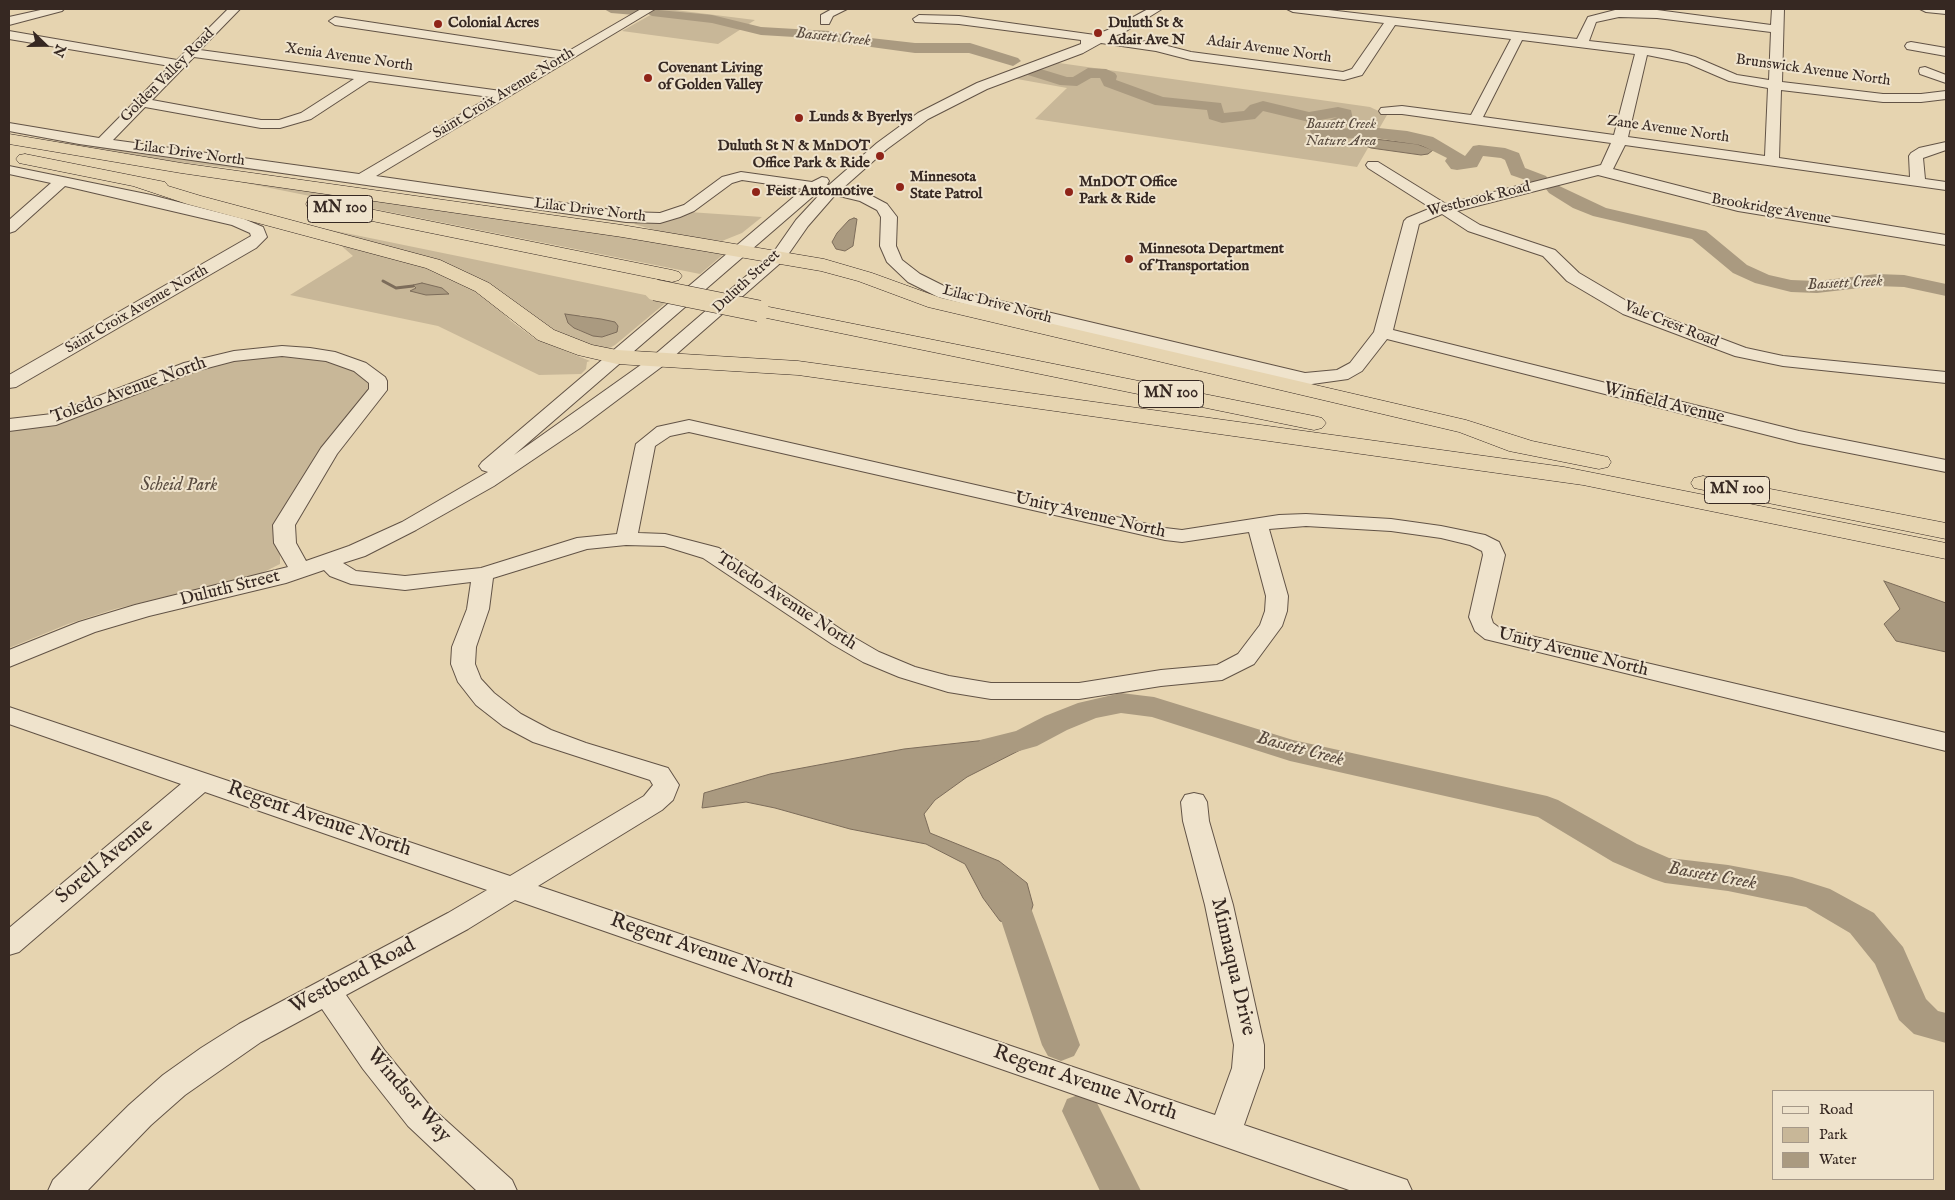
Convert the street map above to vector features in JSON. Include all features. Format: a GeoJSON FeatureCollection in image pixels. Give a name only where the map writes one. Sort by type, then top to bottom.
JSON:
{"type":"FeatureCollection","features":[{"type":"Feature","properties":{"kind":"highway"},"geometry":{"type":"LineString","coordinates":[[9,140],[220,173],[390,191],[629,225],[677,240],[779,256],[844,270],[936,303],[1466,427],[1528,448]]}},
{"type":"Feature","properties":{"kind":"highway","name":"MN 100"},"geometry":{"type":"LineString","coordinates":[[9,140],[672,276],[767,304],[1583,478],[1946,551]]}},
{"type":"Feature","properties":{"kind":"highway","name":"MN 100"},"geometry":{"type":"LineString","coordinates":[[9,155],[655,290],[767,304],[1528,448],[1946,531]]}},
{"type":"Feature","properties":{"kind":"highway"},"geometry":{"type":"LineString","coordinates":[[140,183],[194,200],[433,264],[482,287],[546,335],[586,350],[617,357],[658,362],[798,368],[1583,478]]}},
{"type":"Feature","properties":{"kind":"street"},"geometry":{"type":"LineString","coordinates":[[9,21],[58,9]]}},
{"type":"Feature","properties":{"kind":"street","name":"Golden Valley Road"},"geometry":{"type":"LineString","coordinates":[[102,143],[234,9]]}},
{"type":"Feature","properties":{"kind":"street","name":"Saint Croix Avenue North"},"geometry":{"type":"LineString","coordinates":[[359,180],[648,9]]}},
{"type":"Feature","properties":{"kind":"street"},"geometry":{"type":"LineString","coordinates":[[825,21],[824,18],[829,14],[841,9]]}},
{"type":"Feature","properties":{"kind":"street"},"geometry":{"type":"LineString","coordinates":[[959,20],[974,9]]}},
{"type":"Feature","properties":{"kind":"street","name":"Duluth Street"},"geometry":{"type":"LineString","coordinates":[[9,659],[86,627],[143,610],[239,588],[328,561],[381,540],[495,477],[610,398],[658,362],[779,256],[802,223],[832,190],[882,146],[923,116],[974,90],[1079,50],[1132,24],[1156,9]]}},
{"type":"Feature","properties":{"kind":"street","name":"Brunswick Avenue North"},"geometry":{"type":"LineString","coordinates":[[1293,9],[1681,57],[1734,78],[1775,85],[1883,98],[1921,98],[1946,95]]}},
{"type":"Feature","properties":{"kind":"street"},"geometry":{"type":"LineString","coordinates":[[1772,161],[1778,9]]}},
{"type":"Feature","properties":{"kind":"street"},"geometry":{"type":"LineString","coordinates":[[1926,9],[1946,11]]}},
{"type":"Feature","properties":{"kind":"street"},"geometry":{"type":"LineString","coordinates":[[1582,44],[1592,20],[1619,13],[1657,14],[1777,29]]}},
{"type":"Feature","properties":{"kind":"street","name":"Adair Avenue North"},"geometry":{"type":"LineString","coordinates":[[918,19],[959,20],[1156,47],[1191,56],[1349,75],[1357,72],[1392,21]]}},
{"type":"Feature","properties":{"kind":"street"},"geometry":{"type":"LineString","coordinates":[[335,21],[568,56]]}},
{"type":"Feature","properties":{"kind":"street"},"geometry":{"type":"LineString","coordinates":[[9,35],[180,64]]}},
{"type":"Feature","properties":{"kind":"street"},"geometry":{"type":"LineString","coordinates":[[1475,120],[1518,36]]}},
{"type":"Feature","properties":{"kind":"street","name":"Duluth Street"},"geometry":{"type":"LineString","coordinates":[[445,505],[882,131],[914,109],[933,102],[985,76],[1100,39]]}},
{"type":"Feature","properties":{"kind":"street"},"geometry":{"type":"LineString","coordinates":[[1911,46],[1946,52]]}},
{"type":"Feature","properties":{"kind":"street"},"geometry":{"type":"LineString","coordinates":[[1598,170],[1607,168],[1620,140],[1642,51]]}},
{"type":"Feature","properties":{"kind":"street","name":"Xenia Avenue North"},"geometry":{"type":"LineString","coordinates":[[192,53],[501,95]]}},
{"type":"Feature","properties":{"kind":"street"},"geometry":{"type":"LineString","coordinates":[[1925,71],[1946,79]]}},
{"type":"Feature","properties":{"kind":"street"},"geometry":{"type":"LineString","coordinates":[[141,102],[261,124],[280,124],[306,116],[366,78]]}},
{"type":"Feature","properties":{"kind":"street","name":"Zane Avenue North"},"geometry":{"type":"LineString","coordinates":[[1386,111],[1402,110],[1946,186]]}},
{"type":"Feature","properties":{"kind":"street","name":"Lilac Drive North"},"geometry":{"type":"LineString","coordinates":[[9,127],[102,143],[205,156],[359,180],[646,218],[660,218],[682,211],[727,180],[741,176],[764,178],[832,190],[870,200],[885,210],[889,217],[888,246],[893,258],[908,274],[937,290],[989,305],[1305,379]]}},
{"type":"Feature","properties":{"kind":"street"},"geometry":{"type":"LineString","coordinates":[[1918,182],[1916,156],[1924,151],[1946,146]]}},
{"type":"Feature","properties":{"kind":"street","name":"Vale Crest Road"},"geometry":{"type":"LineString","coordinates":[[1373,166],[1442,209],[1492,236],[1549,253],[1573,277],[1629,310],[1721,345],[1783,362],[1892,371],[1946,378]]}},
{"type":"Feature","properties":{"kind":"street"},"geometry":{"type":"LineString","coordinates":[[9,170],[62,181]]}},
{"type":"Feature","properties":{"kind":"street","name":"Westbrook Road"},"geometry":{"type":"LineString","coordinates":[[1305,379],[1325,378],[1342,374],[1356,367],[1383,333],[1409,226],[1419,216],[1598,170]]}},
{"type":"Feature","properties":{"kind":"street","name":"Brookridge Avenue"},"geometry":{"type":"LineString","coordinates":[[1598,170],[1738,206],[1946,240]]}},
{"type":"Feature","properties":{"kind":"street"},"geometry":{"type":"LineString","coordinates":[[9,228],[62,181]]}},
{"type":"Feature","properties":{"kind":"street","name":"Saint Croix Avenue North"},"geometry":{"type":"LineString","coordinates":[[9,383],[250,246],[259,238],[259,233],[253,227],[238,222],[62,181]]}},
{"type":"Feature","properties":{"kind":"street","name":"Winfield Avenue"},"geometry":{"type":"LineString","coordinates":[[1383,333],[1799,437],[1946,466]]}},
{"type":"Feature","properties":{"kind":"street","name":"Toledo Avenue North"},"geometry":{"type":"LineString","coordinates":[[9,425],[56,419],[190,367],[228,357],[298,352],[320,354],[360,368],[374,377],[378,382],[378,390],[328,452],[284,524],[285,543],[300,570]]}},
{"type":"Feature","properties":{"kind":"street","name":"Unity Avenue North"},"geometry":{"type":"LineString","coordinates":[[626,539],[646,444],[653,437],[675,428],[702,428],[1165,534],[1182,536],[1256,524],[1306,520],[1381,524],[1441,532],[1477,540],[1491,547],[1494,555],[1480,617],[1483,626],[1493,634],[1946,742]]}},
{"type":"Feature","properties":{"kind":"street","name":"Toledo Avenue North"},"geometry":{"type":"LineString","coordinates":[[328,561],[338,571],[352,577],[405,583],[483,574],[585,543],[626,539],[665,540],[711,552],[871,657],[908,672],[948,684],[991,691],[1079,691],[1161,678],[1222,672],[1246,659],[1271,626],[1277,604],[1275,581],[1262,537],[1256,524]]}},
{"type":"Feature","properties":{"kind":"street","name":"Westbend Road"},"geometry":{"type":"LineString","coordinates":[[65,1191],[140,1115],[174,1085],[212,1057],[250,1033],[458,921],[653,803],[664,793],[666,785],[659,774],[576,749],[542,736],[512,720],[485,699],[470,682],[464,664],[464,647],[478,609],[483,574]]}},
{"type":"Feature","properties":{"kind":"street","name":"Regent Avenue North"},"geometry":{"type":"LineString","coordinates":[[9,715],[1395,1191]]}},
{"type":"Feature","properties":{"kind":"street","name":"Sorell Avenue"},"geometry":{"type":"LineString","coordinates":[[9,944],[202,780]]}},
{"type":"Feature","properties":{"kind":"street","name":"Minnaqua Drive"},"geometry":{"type":"LineString","coordinates":[[1194,802],[1196,821],[1218,905],[1250,1045],[1248,1068],[1225,1132]]}},
{"type":"Feature","properties":{"kind":"street","name":"Windsor Way"},"geometry":{"type":"LineString","coordinates":[[327,992],[374,1060],[407,1102],[479,1174],[500,1191]]}},
{"type":"Feature","properties":{"kind":"green space"},"geometry":{"type":"Polygon","coordinates":[[[661,9],[755,20],[718,44],[622,31],[661,9]]]}},
{"type":"Feature","properties":{"kind":"green space","name":"Bassett Creek Nature Area"},"geometry":{"type":"Polygon","coordinates":[[[1052,62],[1370,107],[1387,115],[1357,167],[1035,119],[1067,88],[1006,77],[1052,62]]]}},
{"type":"Feature","properties":{"kind":"green space"},"geometry":{"type":"Polygon","coordinates":[[[69,143],[370,184],[169,161],[69,143]]]}},
{"type":"Feature","properties":{"kind":"green space"},"geometry":{"type":"Polygon","coordinates":[[[220,178],[726,252],[700,274],[220,178]]]}},
{"type":"Feature","properties":{"kind":"green space"},"geometry":{"type":"Polygon","coordinates":[[[689,212],[762,217],[742,233],[722,241],[671,235],[634,224],[638,221],[689,212]]]}},
{"type":"Feature","properties":{"kind":"green space"},"geometry":{"type":"Polygon","coordinates":[[[321,228],[669,300],[608,349],[588,344],[543,325],[485,285],[317,230],[321,228]],[[580,315],[574,328],[602,337],[611,333],[601,319],[580,315]]]}},
{"type":"Feature","properties":{"kind":"green space"},"geometry":{"type":"Polygon","coordinates":[[[339,240],[456,277],[493,303],[511,321],[534,338],[590,361],[587,362],[586,369],[581,374],[539,375],[438,326],[290,295],[353,256],[337,242],[339,240]]]}},
{"type":"Feature","properties":{"kind":"green space","name":"Scheid Park"},"geometry":{"type":"Polygon","coordinates":[[[287,355],[320,358],[343,366],[361,375],[370,384],[370,389],[339,427],[280,553],[280,564],[256,576],[115,609],[68,624],[9,648],[9,429],[31,428],[218,363],[287,355]]]}},
{"type":"Feature","properties":{"kind":"water"},"geometry":{"type":"Polygon","coordinates":[[[1375,139],[1417,144],[1433,150],[1428,154],[1421,155],[1371,148],[1361,144],[1375,139]]]}},
{"type":"Feature","properties":{"kind":"water"},"geometry":{"type":"Polygon","coordinates":[[[857,219],[853,246],[845,251],[836,249],[832,242],[837,233],[849,220],[857,219]]]}},
{"type":"Feature","properties":{"kind":"water"},"geometry":{"type":"Polygon","coordinates":[[[422,283],[442,288],[449,294],[426,295],[410,291],[416,288],[413,285],[422,283]]]}},
{"type":"Feature","properties":{"kind":"water"},"geometry":{"type":"Polygon","coordinates":[[[565,314],[615,322],[618,326],[617,332],[602,337],[593,336],[574,328],[568,323],[565,314]]]}},
{"type":"Feature","properties":{"kind":"water"},"geometry":{"type":"Polygon","coordinates":[[[1884,581],[1946,603],[1946,652],[1896,641],[1884,624],[1900,609],[1884,581]]]}},
{"type":"Feature","properties":{"kind":"water"},"geometry":{"type":"Polygon","coordinates":[[[1023,736],[1030,745],[967,777],[935,800],[924,814],[930,833],[999,861],[1027,883],[1033,905],[1026,928],[1000,921],[983,898],[965,864],[926,844],[850,829],[746,802],[702,808],[704,793],[770,774],[904,749],[1023,736]]]}},
{"type":"Feature","properties":{"kind":"waterway","name":"Bassett Creek"},"geometry":{"type":"LineString","coordinates":[[611,9],[635,11]]}},
{"type":"Feature","properties":{"kind":"waterway","name":"Bassett Creek"},"geometry":{"type":"LineString","coordinates":[[652,12],[712,19],[761,31],[830,35],[842,39],[915,48],[970,48],[1013,61]]}},
{"type":"Feature","properties":{"kind":"waterway","name":"Bassett Creek"},"geometry":{"type":"LineString","coordinates":[[1034,72],[1066,82],[1077,81],[1088,73],[1106,74],[1109,76],[1107,79],[1110,83],[1161,102],[1215,106],[1215,115],[1222,118],[1249,115],[1256,108],[1263,106],[1309,117],[1338,112],[1345,114],[1345,120],[1318,131],[1329,135],[1369,132],[1407,136],[1427,141],[1447,151],[1457,157],[1454,161],[1457,165],[1471,163],[1474,155],[1479,150],[1505,153],[1513,157],[1517,171],[1540,180]]}},
{"type":"Feature","properties":{"kind":"waterway","name":"Bassett Creek"},"geometry":{"type":"LineString","coordinates":[[1555,189],[1580,204],[1600,212],[1699,235],[1740,269],[1762,279],[1791,286],[1817,287],[1877,280],[1904,281],[1946,290]]}},
{"type":"Feature","properties":{"kind":"waterway"},"geometry":{"type":"LineString","coordinates":[[383,281],[396,288],[413,286]]}},
{"type":"Feature","properties":{"kind":"waterway","name":"Bassett Creek"},"geometry":{"type":"LineString","coordinates":[[991,748],[1026,739],[1056,723],[1089,710],[1121,703],[1154,707],[1290,750],[1547,808],[1625,853],[1665,870],[1728,878],[1792,890],[1818,898],[1862,923],[1890,957],[1912,1009],[1927,1023],[1946,1028]]}},
{"type":"Feature","properties":{"kind":"waterway","name":"Bassett Creek"},"geometry":{"type":"LineString","coordinates":[[1002,894],[1014,908],[1061,1045]]}},
{"type":"Feature","properties":{"kind":"waterway","name":"Bassett Creek"},"geometry":{"type":"LineString","coordinates":[[1081,1111],[1121,1191]]}},
{"type":"Feature","properties":{"kind":"place","name":"Colonial Acres"},"geometry":{"type":"Point","coordinates":[438,24]}},
{"type":"Feature","properties":{"kind":"place","name":"Duluth St & Adair Ave N"},"geometry":{"type":"Point","coordinates":[1098,33]}},
{"type":"Feature","properties":{"kind":"place","name":"Covenant Living of Golden Valley"},"geometry":{"type":"Point","coordinates":[648,78]}},
{"type":"Feature","properties":{"kind":"place","name":"Lunds & Byerlys"},"geometry":{"type":"Point","coordinates":[799,118]}},
{"type":"Feature","properties":{"kind":"place","name":"Duluth St N & MnDOT Office Park & Ride"},"geometry":{"type":"Point","coordinates":[880,156]}},
{"type":"Feature","properties":{"kind":"place","name":"Minnesota State Patrol"},"geometry":{"type":"Point","coordinates":[900,187]}},
{"type":"Feature","properties":{"kind":"place","name":"Feist Automotive"},"geometry":{"type":"Point","coordinates":[756,192]}},
{"type":"Feature","properties":{"kind":"place","name":"MnDOT Office Park & Ride"},"geometry":{"type":"Point","coordinates":[1069,192]}},
{"type":"Feature","properties":{"kind":"place","name":"Minnesota Department of Transportation"},"geometry":{"type":"Point","coordinates":[1129,259]}}]}
